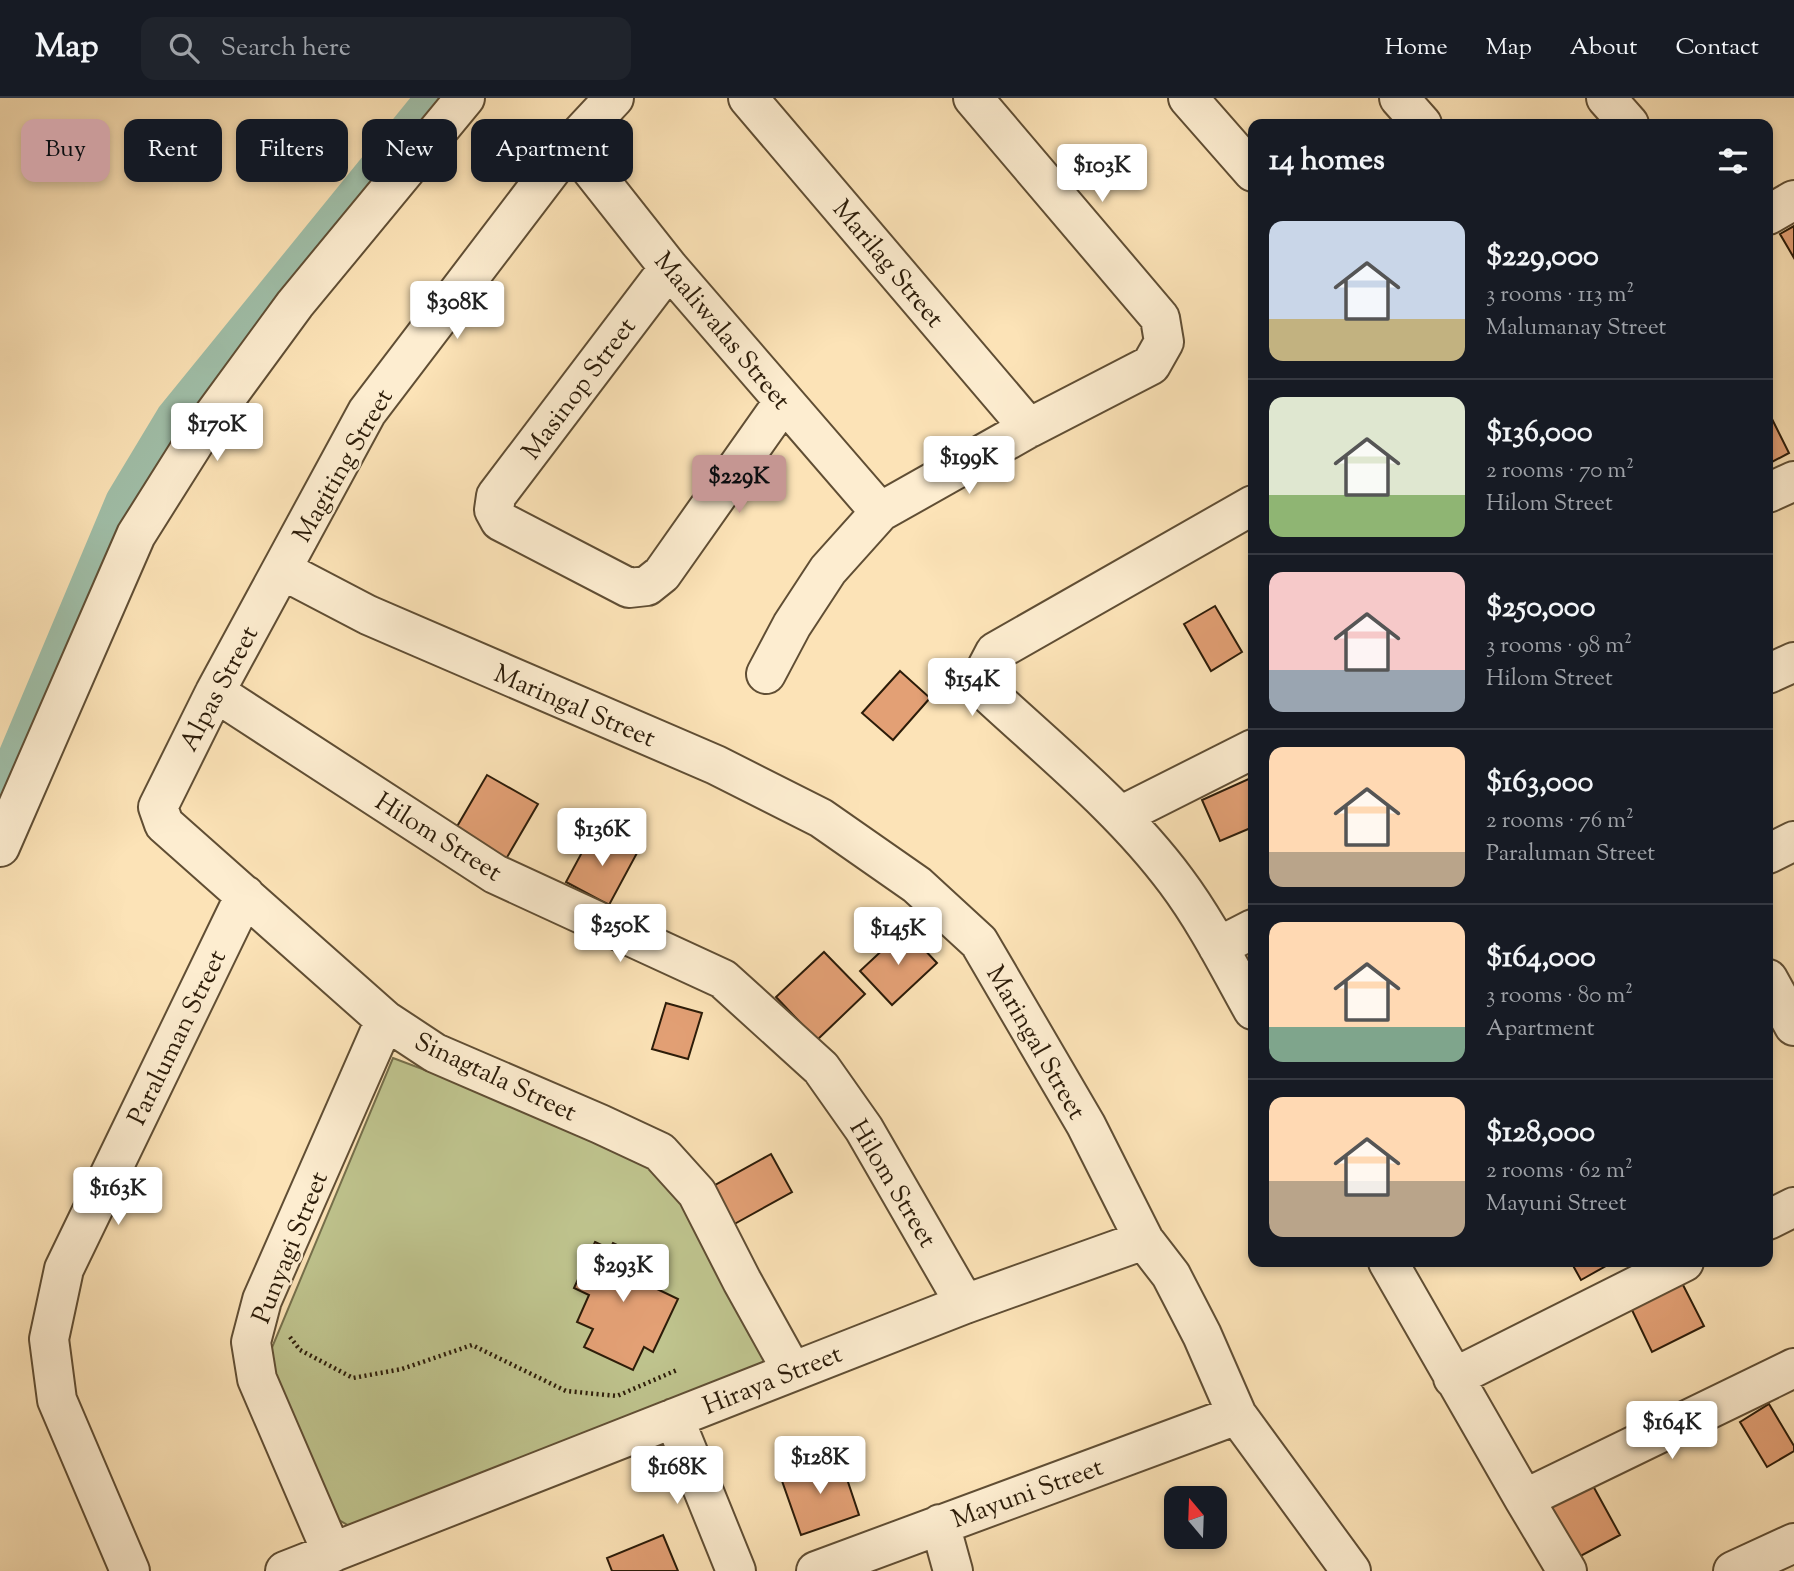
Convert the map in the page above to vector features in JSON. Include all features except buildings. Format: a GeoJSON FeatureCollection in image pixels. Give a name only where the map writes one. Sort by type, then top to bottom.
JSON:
{"type":"FeatureCollection","features":[{"type":"Feature","properties":{"kind":"street"},"geometry":{"type":"LineString","coordinates":[[0,847],[136,535],[199,435],[295,304],[465,98]]}},
{"type":"Feature","properties":{"kind":"street","name":"Magiting Street"},"geometry":{"type":"LineString","coordinates":[[594,119],[614,98]]}},
{"type":"Feature","properties":{"kind":"street","name":"Marilag Street"},"geometry":{"type":"LineString","coordinates":[[748,98],[1029,428]]}},
{"type":"Feature","properties":{"kind":"street"},"geometry":{"type":"LineString","coordinates":[[766,674],[792,625],[828,570],[880,512],[1029,428],[1151,365],[1164,342],[1160,318],[972,98]]}},
{"type":"Feature","properties":{"kind":"street"},"geometry":{"type":"LineString","coordinates":[[1188,98],[1248,166]]}},
{"type":"Feature","properties":{"kind":"street"},"geometry":{"type":"LineString","coordinates":[[1399,98],[1418,119]]}},
{"type":"Feature","properties":{"kind":"street"},"geometry":{"type":"LineString","coordinates":[[1606,98],[1625,119]]}},
{"type":"Feature","properties":{"kind":"street","name":"Magiting Street"},"geometry":{"type":"LineString","coordinates":[[282,570],[367,412],[541,182]]}},
{"type":"Feature","properties":{"kind":"street","name":"Maaliwalas Street"},"geometry":{"type":"LineString","coordinates":[[601,182],[669,268],[880,512]]}},
{"type":"Feature","properties":{"kind":"street"},"geometry":{"type":"LineString","coordinates":[[1773,212],[1794,200]]}},
{"type":"Feature","properties":{"kind":"street","name":"Masinop Street"},"geometry":{"type":"LineString","coordinates":[[669,268],[496,496],[494,510],[500,521],[629,588],[648,586],[662,574],[784,401]]}},
{"type":"Feature","properties":{"kind":"street"},"geometry":{"type":"LineString","coordinates":[[1773,492],[1794,481]]}},
{"type":"Feature","properties":{"kind":"street"},"geometry":{"type":"LineString","coordinates":[[1248,508],[995,652],[984,673],[990,695],[1120,816],[1176,881],[1248,1001]]}},
{"type":"Feature","properties":{"kind":"street","name":"Alpas Street"},"geometry":{"type":"LineString","coordinates":[[158,807],[215,692],[282,570]]}},
{"type":"Feature","properties":{"kind":"street","name":"Maringal Street"},"geometry":{"type":"LineString","coordinates":[[282,570],[368,615],[716,765],[821,818],[917,885],[979,942],[1086,1125],[1144,1240],[1171,1275],[1202,1335],[1237,1415],[1351,1571]]}},
{"type":"Feature","properties":{"kind":"street"},"geometry":{"type":"LineString","coordinates":[[1773,672],[1794,662]]}},
{"type":"Feature","properties":{"kind":"street","name":"Hilom Street"},"geometry":{"type":"LineString","coordinates":[[215,692],[495,874],[723,979],[821,1068],[864,1129],[965,1304]]}},
{"type":"Feature","properties":{"kind":"street"},"geometry":{"type":"LineString","coordinates":[[1120,816],[1248,752]]}},
{"type":"Feature","properties":{"kind":"street","name":"Sinagtala Street"},"geometry":{"type":"LineString","coordinates":[[158,807],[164,824],[385,1020],[435,1053],[660,1152],[697,1193],[792,1371]]}},
{"type":"Feature","properties":{"kind":"street"},"geometry":{"type":"LineString","coordinates":[[1773,852],[1794,841]]}},
{"type":"Feature","properties":{"kind":"street","name":"Paraluman Street"},"geometry":{"type":"LineString","coordinates":[[130,1571],[57,1400],[49,1339],[64,1269],[245,895]]}},
{"type":"Feature","properties":{"kind":"street"},"geometry":{"type":"LineString","coordinates":[[1218,947],[1248,932]]}},
{"type":"Feature","properties":{"kind":"street"},"geometry":{"type":"LineString","coordinates":[[1773,988],[1794,1026]]}},
{"type":"Feature","properties":{"kind":"street","name":"Punyagi Street"},"geometry":{"type":"LineString","coordinates":[[332,1553],[257,1379],[251,1342],[262,1300],[385,1020]]}},
{"type":"Feature","properties":{"kind":"street"},"geometry":{"type":"LineString","coordinates":[[1773,1042],[1794,1032]]}},
{"type":"Feature","properties":{"kind":"street"},"geometry":{"type":"LineString","coordinates":[[1773,1218],[1794,1207]]}},
{"type":"Feature","properties":{"kind":"street","name":"Hiraya Street"},"geometry":{"type":"LineString","coordinates":[[285,1571],[965,1304],[1144,1240]]}},
{"type":"Feature","properties":{"kind":"street"},"geometry":{"type":"LineString","coordinates":[[1391,1267],[1567,1571]]}},
{"type":"Feature","properties":{"kind":"street"},"geometry":{"type":"LineString","coordinates":[[1453,1378],[1674,1267]]}},
{"type":"Feature","properties":{"kind":"street"},"geometry":{"type":"LineString","coordinates":[[1524,1499],[1794,1368]]}},
{"type":"Feature","properties":{"kind":"street","name":"Mayuni Street"},"geometry":{"type":"LineString","coordinates":[[816,1571],[1237,1415]]}},
{"type":"Feature","properties":{"kind":"street"},"geometry":{"type":"LineString","coordinates":[[674,1418],[736,1571]]}},
{"type":"Feature","properties":{"kind":"street"},"geometry":{"type":"LineString","coordinates":[[940,1524],[953,1571]]}},
{"type":"Feature","properties":{"kind":"street"},"geometry":{"type":"LineString","coordinates":[[1733,1571],[1794,1543]]}},
{"type":"Feature","properties":{"kind":"path"},"geometry":{"type":"LineString","coordinates":[[262,1300],[300,1350],[353,1378],[402,1369],[472,1345],[566,1391],[617,1396],[677,1370]]}},
{"type":"Feature","properties":{"kind":"green space"},"geometry":{"type":"Polygon","coordinates":[[[393,1058],[611,1140],[683,1194],[769,1368],[356,1530],[334,1517],[268,1357],[393,1058]]]}},
{"type":"Feature","properties":{"kind":"waterway"},"geometry":{"type":"LineString","coordinates":[[0,796],[124,501],[174,418],[434,98]]}}]}
